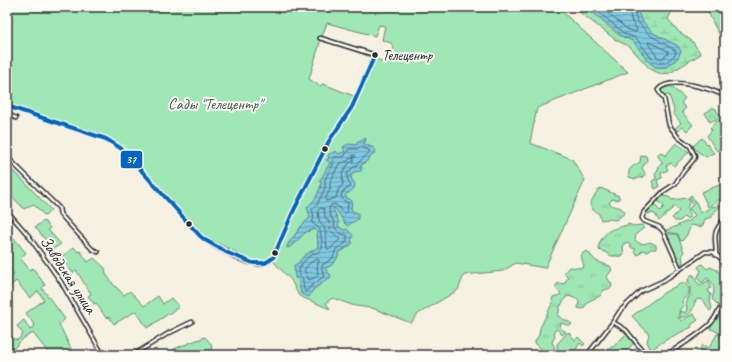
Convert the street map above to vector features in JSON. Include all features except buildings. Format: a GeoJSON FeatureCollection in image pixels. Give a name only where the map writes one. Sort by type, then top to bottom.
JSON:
{"type":"FeatureCollection","features":[{"type":"Feature","properties":{"kind":"street"},"geometry":{"type":"LineString","coordinates":[[7,106],[114,143],[122,149],[207,242],[240,259],[259,264],[269,261],[276,252],[292,214],[329,142],[352,106],[375,55],[320,38]]}},
{"type":"Feature","properties":{"kind":"street"},"geometry":{"type":"LineString","coordinates":[[680,269],[663,231],[659,226],[644,221],[642,218],[644,212],[664,191],[675,184],[695,156],[690,146],[678,137],[669,125],[664,98],[658,90],[663,86],[680,83],[725,96]]}},
{"type":"Feature","properties":{"kind":"street"},"geometry":{"type":"LineString","coordinates":[[7,114],[16,118]]}},
{"type":"Feature","properties":{"kind":"street","name":"Заводская улица"},"geometry":{"type":"LineString","coordinates":[[7,157],[58,207],[60,214],[92,250],[98,252]]}},
{"type":"Feature","properties":{"kind":"street","name":"Заводская улица"},"geometry":{"type":"LineString","coordinates":[[7,211],[28,236],[62,282],[103,355]]}},
{"type":"Feature","properties":{"kind":"street"},"geometry":{"type":"LineString","coordinates":[[716,255],[714,244],[715,233],[725,218]]}},
{"type":"Feature","properties":{"kind":"street"},"geometry":{"type":"LineString","coordinates":[[587,355],[620,311],[640,291],[663,281],[705,252],[713,252],[725,262]]}},
{"type":"Feature","properties":{"kind":"street"},"geometry":{"type":"LineString","coordinates":[[7,285],[7,292]]}},
{"type":"Feature","properties":{"kind":"street"},"geometry":{"type":"LineString","coordinates":[[666,355],[694,337],[711,323],[720,309],[725,308]]}},
{"type":"Feature","properties":{"kind":"street"},"geometry":{"type":"LineString","coordinates":[[133,355],[169,333],[192,322]]}},
{"type":"Feature","properties":{"kind":"street"},"geometry":{"type":"LineString","coordinates":[[613,322],[626,330],[646,355]]}},
{"type":"Feature","properties":{"kind":"green space","name":"Сады \"Телецентр\""},"geometry":{"type":"Polygon","coordinates":[[[7,7],[557,7],[628,72],[537,108],[530,143],[572,159],[585,180],[545,268],[516,263],[503,271],[464,275],[458,290],[418,314],[411,323],[372,308],[355,306],[332,298],[326,303],[330,309],[299,296],[291,280],[270,258],[256,262],[205,237],[126,150],[111,139],[7,104],[7,7]],[[327,23],[322,37],[372,53],[378,60],[386,63],[394,48],[391,43],[382,40],[385,26],[379,25],[375,36],[327,23]],[[321,39],[309,79],[320,86],[323,84],[354,96],[371,57],[321,39]],[[366,140],[356,145],[351,145],[343,153],[328,155],[329,158],[327,159],[330,163],[323,176],[321,187],[313,203],[307,207],[310,216],[309,219],[303,224],[288,244],[287,248],[306,232],[315,229],[317,231],[318,247],[304,256],[299,263],[295,265],[300,289],[310,294],[331,276],[325,268],[336,260],[339,253],[350,246],[352,237],[338,226],[333,209],[334,207],[345,224],[349,224],[352,221],[352,201],[347,198],[346,199],[345,196],[349,193],[352,180],[350,175],[362,169],[361,165],[376,151],[364,144],[366,140]]]}},
{"type":"Feature","properties":{"kind":"green space"},"geometry":{"type":"Polygon","coordinates":[[[573,7],[587,10],[624,38],[633,41],[651,63],[660,68],[668,66],[678,58],[678,46],[653,33],[640,19],[636,7],[674,7],[668,19],[679,32],[692,41],[701,54],[670,73],[661,74],[650,69],[630,47],[616,40],[573,7]]]}},
{"type":"Feature","properties":{"kind":"green space"},"geometry":{"type":"Polygon","coordinates":[[[706,7],[718,7],[723,26],[725,44],[714,25],[706,7]]]}},
{"type":"Feature","properties":{"kind":"green space"},"geometry":{"type":"Polygon","coordinates":[[[670,86],[685,98],[681,103],[686,108],[682,112],[693,125],[687,131],[683,127],[677,132],[674,129],[681,123],[673,113],[674,110],[669,95],[664,96],[660,89],[670,86]]]}},
{"type":"Feature","properties":{"kind":"green space"},"geometry":{"type":"Polygon","coordinates":[[[713,108],[720,114],[725,113],[725,119],[715,119],[710,122],[705,113],[713,108]]]}},
{"type":"Feature","properties":{"kind":"green space"},"geometry":{"type":"Polygon","coordinates":[[[716,121],[725,121],[725,144],[717,151],[707,136],[712,130],[710,128],[716,121]]]}},
{"type":"Feature","properties":{"kind":"green space"},"geometry":{"type":"Polygon","coordinates":[[[702,138],[714,153],[706,157],[697,151],[693,146],[702,138]]]}},
{"type":"Feature","properties":{"kind":"green space"},"geometry":{"type":"Polygon","coordinates":[[[676,143],[689,152],[674,166],[671,163],[666,166],[668,170],[661,173],[662,178],[657,180],[659,187],[655,189],[652,181],[656,179],[655,173],[659,169],[658,166],[663,163],[657,155],[661,152],[665,156],[676,143]]]}},
{"type":"Feature","properties":{"kind":"green space"},"geometry":{"type":"Polygon","coordinates":[[[641,156],[646,156],[647,160],[642,168],[645,176],[635,179],[629,177],[630,169],[640,162],[641,156]]]}},
{"type":"Feature","properties":{"kind":"green space"},"geometry":{"type":"Polygon","coordinates":[[[12,171],[17,174],[51,210],[45,216],[33,204],[24,209],[7,191],[7,174],[12,171]]]}},
{"type":"Feature","properties":{"kind":"green space"},"geometry":{"type":"Polygon","coordinates":[[[725,183],[725,195],[708,207],[701,192],[725,183]]]}},
{"type":"Feature","properties":{"kind":"green space"},"geometry":{"type":"Polygon","coordinates":[[[600,188],[619,196],[619,199],[612,199],[609,203],[621,208],[625,213],[616,220],[601,220],[599,214],[593,210],[590,204],[600,188]]]}},
{"type":"Feature","properties":{"kind":"green space"},"geometry":{"type":"Polygon","coordinates":[[[691,195],[700,212],[717,206],[720,200],[722,202],[712,217],[705,219],[703,225],[700,227],[691,225],[687,235],[682,241],[680,240],[678,234],[667,232],[666,230],[690,221],[695,215],[690,210],[690,207],[693,205],[689,197],[691,195]]]}},
{"type":"Feature","properties":{"kind":"green space"},"geometry":{"type":"Polygon","coordinates":[[[661,196],[669,197],[672,200],[688,198],[690,202],[687,207],[689,210],[688,213],[691,217],[686,219],[684,217],[680,221],[675,221],[672,218],[679,211],[675,206],[659,221],[655,214],[647,214],[645,212],[654,204],[660,211],[664,207],[657,200],[661,196]]]}},
{"type":"Feature","properties":{"kind":"green space"},"geometry":{"type":"Polygon","coordinates":[[[44,221],[50,228],[48,230],[61,244],[53,249],[35,227],[44,221]]]}},
{"type":"Feature","properties":{"kind":"green space"},"geometry":{"type":"Polygon","coordinates":[[[629,224],[633,226],[642,225],[644,228],[636,234],[635,240],[642,244],[650,242],[656,245],[656,249],[651,249],[647,252],[643,250],[638,255],[634,252],[636,249],[632,248],[628,243],[624,243],[624,255],[620,257],[611,256],[599,250],[599,244],[608,231],[629,224]]]}},
{"type":"Feature","properties":{"kind":"green space"},"geometry":{"type":"Polygon","coordinates":[[[667,234],[677,234],[684,252],[682,254],[682,264],[679,263],[667,234]]]}},
{"type":"Feature","properties":{"kind":"green space"},"geometry":{"type":"Polygon","coordinates":[[[13,237],[26,253],[20,258],[30,270],[33,268],[45,285],[42,288],[65,319],[59,324],[74,355],[50,355],[33,333],[24,338],[13,349],[7,343],[7,337],[9,334],[14,339],[18,340],[23,334],[17,326],[24,320],[30,330],[35,326],[26,313],[44,300],[38,291],[30,298],[16,281],[10,286],[7,283],[7,279],[14,274],[7,265],[7,238],[9,240],[13,237]]]}},
{"type":"Feature","properties":{"kind":"green space"},"geometry":{"type":"Polygon","coordinates":[[[74,247],[78,252],[80,251],[88,262],[94,258],[105,268],[106,274],[113,284],[124,295],[130,291],[144,306],[158,296],[163,304],[171,298],[179,307],[147,328],[136,311],[114,324],[109,317],[106,318],[96,303],[94,304],[88,296],[91,294],[76,270],[73,273],[60,258],[74,247]]]}},
{"type":"Feature","properties":{"kind":"green space"},"geometry":{"type":"Polygon","coordinates":[[[587,251],[596,261],[610,266],[611,271],[607,277],[612,285],[611,288],[604,290],[600,296],[589,301],[583,309],[578,308],[579,300],[569,296],[566,297],[560,307],[558,316],[572,324],[570,326],[561,323],[560,328],[566,332],[562,335],[557,329],[554,331],[555,336],[552,342],[556,351],[561,355],[540,355],[541,349],[535,341],[553,302],[553,297],[561,294],[555,287],[558,283],[564,284],[568,277],[564,273],[569,267],[582,268],[584,266],[581,256],[587,251]]]}},
{"type":"Feature","properties":{"kind":"green space"},"geometry":{"type":"Polygon","coordinates":[[[702,264],[707,269],[710,267],[717,270],[725,279],[725,307],[720,307],[712,299],[714,287],[712,282],[707,278],[702,283],[697,278],[701,271],[698,267],[702,264]]]}},
{"type":"Feature","properties":{"kind":"green space"},"geometry":{"type":"Polygon","coordinates":[[[691,275],[694,275],[696,281],[701,285],[709,280],[711,288],[708,290],[711,295],[710,300],[712,309],[710,311],[703,300],[697,299],[691,312],[680,318],[680,312],[682,311],[685,313],[687,309],[686,304],[690,293],[688,280],[691,275]]]}},
{"type":"Feature","properties":{"kind":"green space"},"geometry":{"type":"Polygon","coordinates":[[[684,282],[689,288],[689,293],[682,301],[684,306],[680,309],[678,317],[681,321],[693,314],[698,320],[691,325],[692,327],[666,340],[651,350],[647,342],[649,334],[632,316],[665,292],[684,282]]]}},
{"type":"Feature","properties":{"kind":"green space"},"geometry":{"type":"Polygon","coordinates":[[[725,314],[725,320],[723,322],[725,324],[725,333],[720,334],[710,329],[717,318],[725,314]]]}},
{"type":"Feature","properties":{"kind":"green space"},"geometry":{"type":"Polygon","coordinates":[[[568,332],[575,340],[578,337],[585,344],[583,346],[580,343],[572,355],[566,355],[562,351],[560,352],[557,347],[557,344],[568,332]]]}},
{"type":"Feature","properties":{"kind":"green space"},"geometry":{"type":"Polygon","coordinates":[[[626,334],[635,342],[629,348],[636,354],[642,351],[645,355],[603,355],[611,346],[613,347],[626,334]]]}},
{"type":"Feature","properties":{"kind":"green space"},"geometry":{"type":"Polygon","coordinates":[[[717,334],[725,338],[725,349],[721,355],[692,355],[703,345],[709,348],[717,334]]]}},
{"type":"Feature","properties":{"kind":"green space"},"geometry":{"type":"Polygon","coordinates":[[[205,337],[212,345],[211,351],[207,355],[169,355],[168,353],[176,348],[205,337]]]}},
{"type":"Feature","properties":{"kind":"water"},"geometry":{"type":"Polygon","coordinates":[[[581,7],[636,7],[641,19],[653,33],[678,46],[681,51],[678,58],[666,67],[656,67],[649,62],[633,41],[623,37],[594,13],[581,7]]]}},
{"type":"Feature","properties":{"kind":"water"},"geometry":{"type":"Polygon","coordinates":[[[366,138],[364,144],[374,148],[376,151],[361,165],[361,171],[354,172],[350,175],[355,187],[345,196],[352,201],[352,211],[358,213],[358,219],[347,226],[334,207],[333,209],[339,222],[338,226],[344,230],[347,229],[353,235],[351,240],[353,243],[339,252],[334,262],[325,268],[331,276],[330,278],[314,288],[309,297],[301,294],[299,279],[295,278],[294,265],[299,263],[304,256],[318,247],[317,231],[315,229],[306,232],[287,248],[288,244],[303,224],[309,219],[310,216],[307,207],[315,199],[318,193],[321,185],[321,182],[319,181],[330,163],[326,160],[329,158],[328,155],[336,151],[339,154],[345,151],[343,148],[344,146],[349,144],[356,145],[358,141],[366,138]]]}},
{"type":"Feature","properties":{"kind":"transit line","name":"37"},"geometry":{"type":"LineString","coordinates":[[7,106],[106,139],[122,149],[205,240],[228,253],[253,263],[265,263],[273,258],[292,214],[329,141],[352,107],[375,55]]}},
{"type":"Feature","properties":{"kind":"place","name":"Телецентр"},"geometry":{"type":"Point","coordinates":[375,55]}}]}
